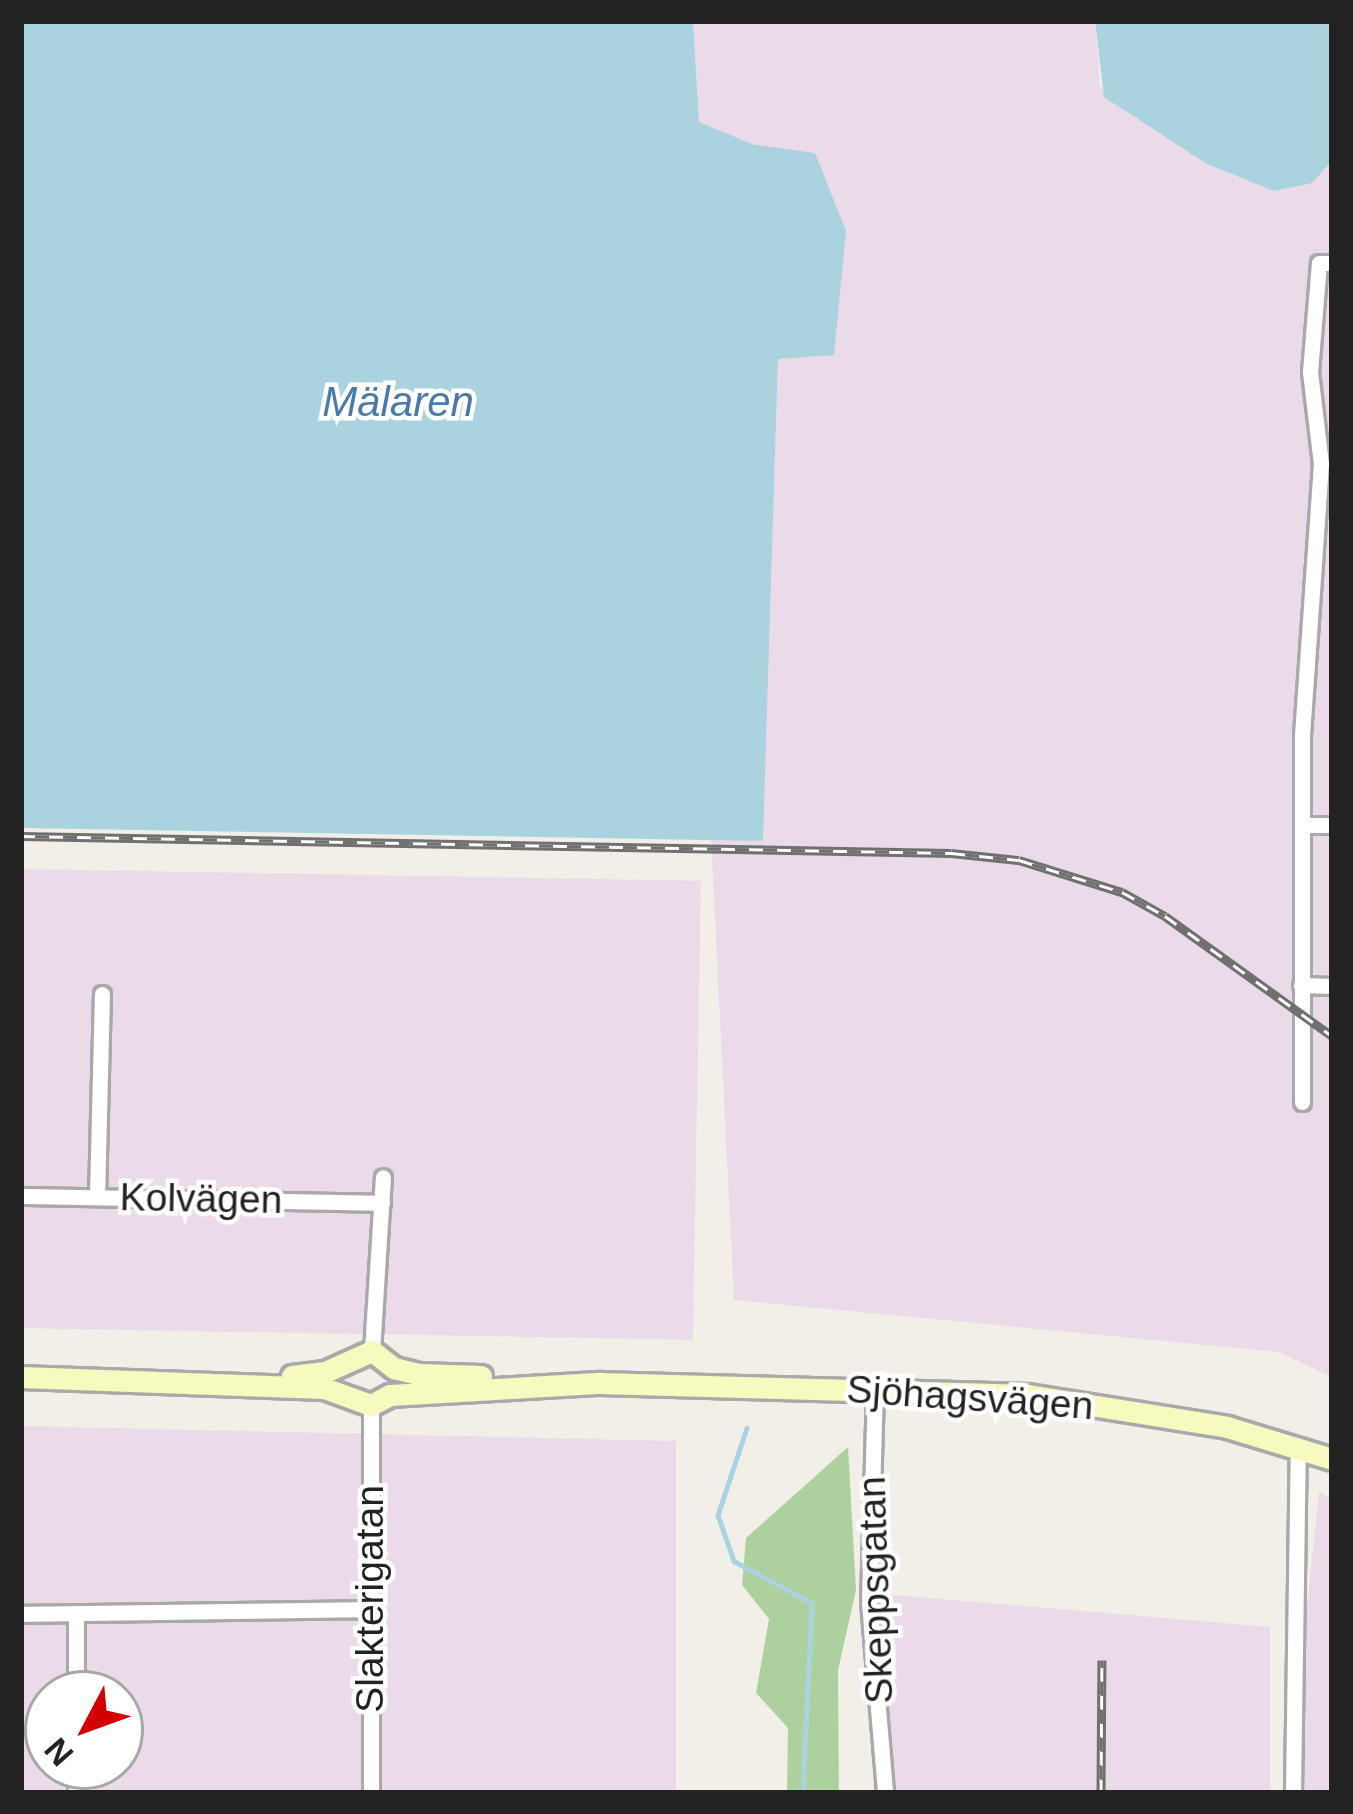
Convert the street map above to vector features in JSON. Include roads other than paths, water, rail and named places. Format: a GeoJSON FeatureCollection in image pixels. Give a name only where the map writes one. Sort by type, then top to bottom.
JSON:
{"type":"FeatureCollection","features":[{"type":"Feature","properties":{"kind":"main road","name":"Sjöhagsvägen"},"geometry":{"type":"LineString","coordinates":[[250,1382],[325,1372],[372,1352],[394,1368],[418,1374],[1028,1395],[1227,1427],[1332,1459]]}},
{"type":"Feature","properties":{"kind":"main road"},"geometry":{"type":"LineString","coordinates":[[348,1362],[343,1378],[349,1394]]}},
{"type":"Feature","properties":{"kind":"main road"},"geometry":{"type":"LineString","coordinates":[[380,1400],[394,1368]]}},
{"type":"Feature","properties":{"kind":"main road","name":"Sjöhagsvägen"},"geometry":{"type":"LineString","coordinates":[[21,1377],[250,1382],[380,1400],[601,1383]]}},
{"type":"Feature","properties":{"kind":"street"},"geometry":{"type":"LineString","coordinates":[[1302,1102],[1303,717],[1321,464],[1310,372],[1318,263],[1332,263]]}},
{"type":"Feature","properties":{"kind":"street"},"geometry":{"type":"LineString","coordinates":[[1302,825],[1332,825]]}},
{"type":"Feature","properties":{"kind":"street"},"geometry":{"type":"LineString","coordinates":[[1301,985],[1332,986]]}},
{"type":"Feature","properties":{"kind":"street"},"geometry":{"type":"LineString","coordinates":[[97,1197],[102,994]]}},
{"type":"Feature","properties":{"kind":"street"},"geometry":{"type":"LineString","coordinates":[[372,1352],[383,1177]]}},
{"type":"Feature","properties":{"kind":"street","name":"Kolvägen"},"geometry":{"type":"LineString","coordinates":[[21,1196],[382,1203]]}},
{"type":"Feature","properties":{"kind":"street","name":"Skeppsgatan"},"geometry":{"type":"LineString","coordinates":[[875,1388],[869,1601],[885,1793]]}},
{"type":"Feature","properties":{"kind":"street","name":"Slakterigatan"},"geometry":{"type":"LineString","coordinates":[[370,1793],[370,1609],[380,1400]]}},
{"type":"Feature","properties":{"kind":"street"},"geometry":{"type":"LineString","coordinates":[[1293,1793],[1298,1446]]}},
{"type":"Feature","properties":{"kind":"street"},"geometry":{"type":"LineString","coordinates":[[21,1614],[370,1609]]}},
{"type":"Feature","properties":{"kind":"street"},"geometry":{"type":"LineString","coordinates":[[76,1616],[76,1670]]}},
{"type":"Feature","properties":{"kind":"water","name":"Mälaren"},"geometry":{"type":"Polygon","coordinates":[[[21,21],[693,21],[699,122],[752,144],[815,153],[846,231],[834,355],[778,359],[763,841],[21,828],[21,21]]]}},
{"type":"Feature","properties":{"kind":"water"},"geometry":{"type":"Polygon","coordinates":[[[1095,21],[1332,21],[1332,161],[1312,183],[1274,191],[1207,164],[1104,97],[1095,21]]]}},
{"type":"Feature","properties":{"kind":"waterway"},"geometry":{"type":"LineString","coordinates":[[747,1428],[718,1515],[734,1561],[812,1603],[803,1793]]}},
{"type":"Feature","properties":{"kind":"railway"},"geometry":{"type":"LineString","coordinates":[[21,836],[951,853],[1019,860],[1122,892],[1165,916],[1332,1036]]}},
{"type":"Feature","properties":{"kind":"railway"},"geometry":{"type":"LineString","coordinates":[[1101,1793],[1102,1660]]}}]}
